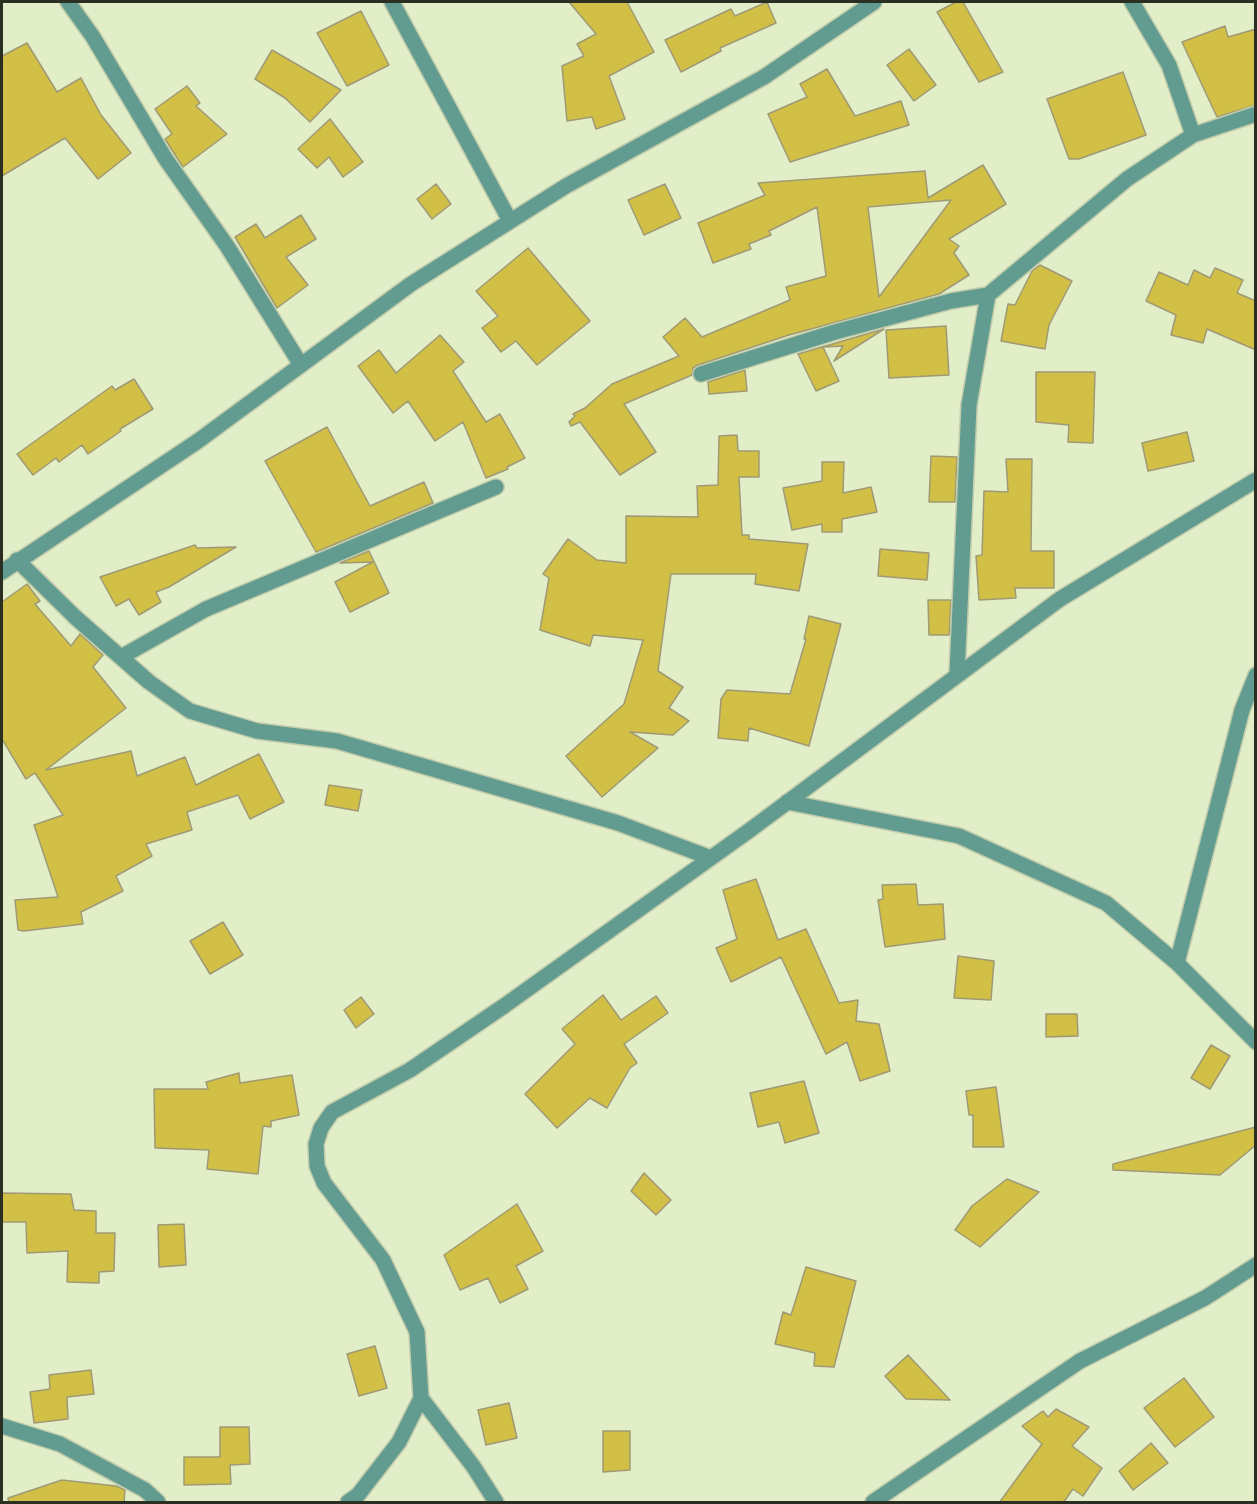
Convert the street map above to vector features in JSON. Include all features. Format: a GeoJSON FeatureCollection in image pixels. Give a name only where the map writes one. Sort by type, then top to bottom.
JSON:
{"type":"FeatureCollection","features":[{"type":"Feature","properties":{"kind":"street"},"geometry":{"type":"LineString","coordinates":[[68,2],[93,37],[165,158],[227,246],[301,365]]}},
{"type":"Feature","properties":{"kind":"street"},"geometry":{"type":"LineString","coordinates":[[392,2],[510,221]]}},
{"type":"Feature","properties":{"kind":"street"},"geometry":{"type":"LineString","coordinates":[[2,572],[198,441],[411,284],[566,186],[764,77],[874,2]]}},
{"type":"Feature","properties":{"kind":"street"},"geometry":{"type":"LineString","coordinates":[[1132,2],[1169,66],[1193,135]]}},
{"type":"Feature","properties":{"kind":"street"},"geometry":{"type":"LineString","coordinates":[[701,374],[835,332],[951,301],[988,295],[1127,179],[1193,135],[1256,114]]}},
{"type":"Feature","properties":{"kind":"street"},"geometry":{"type":"LineString","coordinates":[[957,674],[969,405],[988,295]]}},
{"type":"Feature","properties":{"kind":"street"},"geometry":{"type":"LineString","coordinates":[[348,1503],[358,1495],[399,1442],[421,1398],[417,1332],[383,1260],[324,1183],[317,1166],[316,1144],[321,1128],[332,1112],[410,1070],[504,1006],[711,858],[1060,599],[1256,480]]}},
{"type":"Feature","properties":{"kind":"street"},"geometry":{"type":"LineString","coordinates":[[121,657],[206,609],[496,487]]}},
{"type":"Feature","properties":{"kind":"street"},"geometry":{"type":"LineString","coordinates":[[17,560],[149,682],[190,711],[257,731],[348,744],[618,823],[711,858]]}},
{"type":"Feature","properties":{"kind":"street"},"geometry":{"type":"LineString","coordinates":[[1177,963],[1242,710],[1256,675]]}},
{"type":"Feature","properties":{"kind":"street"},"geometry":{"type":"LineString","coordinates":[[787,802],[959,836],[1106,903],[1177,963],[1256,1042]]}},
{"type":"Feature","properties":{"kind":"street"},"geometry":{"type":"LineString","coordinates":[[873,1503],[1080,1361],[1205,1298],[1256,1265]]}},
{"type":"Feature","properties":{"kind":"street"},"geometry":{"type":"LineString","coordinates":[[421,1398],[473,1466],[496,1503]]}},
{"type":"Feature","properties":{"kind":"street"},"geometry":{"type":"LineString","coordinates":[[2,1426],[60,1444],[145,1490],[158,1503]]}},
{"type":"Feature","properties":{"kind":"building"},"geometry":{"type":"Polygon","coordinates":[[[569,2],[627,2],[654,52],[609,76],[625,119],[596,129],[592,117],[567,121],[562,66],[584,56],[577,44],[596,34],[569,2]]]}},
{"type":"Feature","properties":{"kind":"building"},"geometry":{"type":"Polygon","coordinates":[[[767,2],[776,23],[720,48],[721,51],[681,72],[665,40],[731,9],[735,16],[767,2]]]}},
{"type":"Feature","properties":{"kind":"building"},"geometry":{"type":"Polygon","coordinates":[[[956,2],[963,2],[1003,72],[979,82],[937,12],[956,2]]]}},
{"type":"Feature","properties":{"kind":"building"},"geometry":{"type":"Polygon","coordinates":[[[361,11],[389,65],[347,86],[317,33],[361,11]]]}},
{"type":"Feature","properties":{"kind":"building"},"geometry":{"type":"Polygon","coordinates":[[[1225,26],[1228,37],[1256,29],[1256,105],[1217,117],[1182,42],[1225,26]]]}},
{"type":"Feature","properties":{"kind":"building"},"geometry":{"type":"Polygon","coordinates":[[[27,43],[57,92],[81,78],[101,115],[131,153],[98,179],[65,138],[2,176],[2,56],[27,43]]]}},
{"type":"Feature","properties":{"kind":"building"},"geometry":{"type":"Polygon","coordinates":[[[909,49],[936,85],[914,101],[887,65],[909,49]]]}},
{"type":"Feature","properties":{"kind":"building"},"geometry":{"type":"Polygon","coordinates":[[[272,50],[341,90],[310,122],[285,98],[255,79],[272,50]]]}},
{"type":"Feature","properties":{"kind":"building"},"geometry":{"type":"Polygon","coordinates":[[[827,69],[855,116],[901,101],[909,125],[790,162],[768,114],[807,97],[800,84],[827,69]]]}},
{"type":"Feature","properties":{"kind":"building"},"geometry":{"type":"Polygon","coordinates":[[[1123,72],[1146,135],[1079,159],[1069,159],[1047,99],[1123,72]]]}},
{"type":"Feature","properties":{"kind":"building"},"geometry":{"type":"Polygon","coordinates":[[[187,86],[200,103],[196,106],[227,134],[183,167],[165,139],[172,134],[155,109],[187,86]]]}},
{"type":"Feature","properties":{"kind":"building"},"geometry":{"type":"Polygon","coordinates":[[[330,119],[363,162],[343,177],[329,157],[317,168],[298,149],[330,119]]]}},
{"type":"Feature","properties":{"kind":"building"},"geometry":{"type":"Polygon","coordinates":[[[983,165],[1006,204],[949,239],[959,246],[954,253],[969,275],[939,294],[789,335],[698,365],[693,368],[692,375],[624,404],[656,452],[620,475],[580,422],[571,426],[569,422],[575,416],[573,414],[585,408],[612,384],[679,356],[663,337],[685,318],[702,337],[790,300],[786,287],[826,276],[817,207],[769,231],[771,235],[749,244],[751,249],[713,263],[698,223],[765,195],[758,183],[925,171],[928,198],[983,165]],[[951,200],[868,207],[879,297],[951,200]]]}},
{"type":"Feature","properties":{"kind":"building"},"geometry":{"type":"Polygon","coordinates":[[[436,184],[451,204],[432,219],[417,199],[436,184]]]}},
{"type":"Feature","properties":{"kind":"building"},"geometry":{"type":"Polygon","coordinates":[[[665,184],[681,218],[644,235],[628,200],[665,184]]]}},
{"type":"Feature","properties":{"kind":"building"},"geometry":{"type":"Polygon","coordinates":[[[301,215],[316,239],[286,257],[308,285],[277,308],[235,237],[256,224],[265,238],[301,215]]]}},
{"type":"Feature","properties":{"kind":"building"},"geometry":{"type":"Polygon","coordinates":[[[528,248],[590,321],[537,365],[516,341],[501,352],[482,328],[498,316],[476,291],[528,248]]]}},
{"type":"Feature","properties":{"kind":"building"},"geometry":{"type":"Polygon","coordinates":[[[1040,265],[1072,281],[1049,325],[1045,349],[1001,341],[1008,304],[1015,305],[1032,271],[1040,265]]]}},
{"type":"Feature","properties":{"kind":"building"},"geometry":{"type":"Polygon","coordinates":[[[1215,268],[1243,280],[1237,293],[1256,301],[1256,350],[1207,329],[1203,343],[1171,335],[1176,315],[1146,301],[1159,272],[1188,285],[1194,270],[1210,278],[1215,268]]]}},
{"type":"Feature","properties":{"kind":"building"},"geometry":{"type":"Polygon","coordinates":[[[946,326],[949,375],[889,378],[886,330],[946,326]]]}},
{"type":"Feature","properties":{"kind":"building"},"geometry":{"type":"Polygon","coordinates":[[[884,329],[834,361],[843,346],[823,347],[839,381],[816,391],[798,354],[884,329]]]}},
{"type":"Feature","properties":{"kind":"building"},"geometry":{"type":"Polygon","coordinates":[[[440,335],[464,362],[453,371],[486,422],[500,414],[525,458],[507,467],[508,469],[486,478],[463,422],[435,441],[408,401],[393,413],[358,366],[379,350],[396,373],[440,335]]]}},
{"type":"Feature","properties":{"kind":"building"},"geometry":{"type":"Polygon","coordinates":[[[745,370],[747,391],[709,394],[708,382],[745,370]]]}},
{"type":"Feature","properties":{"kind":"building"},"geometry":{"type":"Polygon","coordinates":[[[1036,372],[1095,372],[1093,443],[1068,442],[1069,425],[1036,422],[1036,372]]]}},
{"type":"Feature","properties":{"kind":"building"},"geometry":{"type":"Polygon","coordinates":[[[134,379],[153,409],[120,429],[121,431],[88,454],[82,445],[59,462],[56,458],[33,475],[17,454],[112,386],[115,390],[134,379]]]}},
{"type":"Feature","properties":{"kind":"building"},"geometry":{"type":"Polygon","coordinates":[[[327,427],[370,506],[424,482],[433,503],[316,552],[265,461],[327,427]]]}},
{"type":"Feature","properties":{"kind":"building"},"geometry":{"type":"Polygon","coordinates":[[[1187,432],[1194,461],[1148,471],[1142,443],[1187,432]]]}},
{"type":"Feature","properties":{"kind":"building"},"geometry":{"type":"Polygon","coordinates":[[[737,435],[738,451],[759,451],[759,477],[739,477],[742,535],[749,535],[749,539],[808,544],[799,591],[755,584],[756,574],[671,574],[658,671],[683,687],[669,708],[689,721],[673,735],[630,732],[658,748],[602,797],[566,756],[624,704],[643,640],[593,635],[590,646],[540,630],[549,578],[543,574],[568,539],[597,560],[626,563],[626,516],[698,517],[697,486],[718,485],[719,436],[737,435]]]}},
{"type":"Feature","properties":{"kind":"building"},"geometry":{"type":"Polygon","coordinates":[[[931,456],[957,457],[955,502],[929,502],[931,456]]]}},
{"type":"Feature","properties":{"kind":"building"},"geometry":{"type":"Polygon","coordinates":[[[1006,459],[1032,459],[1031,551],[1054,551],[1054,588],[1015,588],[1016,598],[979,600],[976,556],[982,555],[984,491],[1008,492],[1006,459]]]}},
{"type":"Feature","properties":{"kind":"building"},"geometry":{"type":"Polygon","coordinates":[[[822,462],[844,462],[843,493],[871,487],[877,512],[842,519],[842,532],[822,532],[822,524],[792,530],[783,488],[822,481],[822,462]]]}},
{"type":"Feature","properties":{"kind":"building"},"geometry":{"type":"Polygon","coordinates":[[[195,545],[197,548],[236,547],[169,587],[156,592],[161,602],[139,615],[129,599],[116,606],[100,577],[195,545]]]}},
{"type":"Feature","properties":{"kind":"building"},"geometry":{"type":"Polygon","coordinates":[[[880,549],[929,553],[927,580],[878,576],[880,549]]]}},
{"type":"Feature","properties":{"kind":"building"},"geometry":{"type":"Polygon","coordinates":[[[369,551],[389,593],[350,612],[335,582],[373,562],[340,563],[369,551]]]}},
{"type":"Feature","properties":{"kind":"building"},"geometry":{"type":"Polygon","coordinates":[[[27,584],[40,601],[35,604],[71,646],[80,634],[103,655],[93,667],[126,708],[46,770],[131,751],[137,776],[185,757],[196,785],[259,754],[284,802],[250,819],[238,795],[187,812],[192,830],[146,844],[152,856],[116,876],[123,891],[81,912],[83,924],[24,931],[18,930],[15,900],[58,897],[34,825],[63,815],[35,773],[26,779],[2,739],[2,602],[27,584]]]}},
{"type":"Feature","properties":{"kind":"building"},"geometry":{"type":"Polygon","coordinates":[[[928,600],[951,600],[949,635],[929,635],[928,600]]]}},
{"type":"Feature","properties":{"kind":"building"},"geometry":{"type":"Polygon","coordinates":[[[809,616],[841,624],[809,746],[749,728],[748,741],[718,738],[721,699],[727,690],[790,694],[806,639],[804,639],[809,616]]]}},
{"type":"Feature","properties":{"kind":"building"},"geometry":{"type":"Polygon","coordinates":[[[329,785],[362,790],[358,811],[325,805],[329,785]]]}},
{"type":"Feature","properties":{"kind":"building"},"geometry":{"type":"Polygon","coordinates":[[[756,879],[778,940],[806,929],[839,1003],[858,1000],[856,1021],[879,1024],[890,1071],[860,1081],[847,1042],[826,1054],[781,957],[731,982],[716,948],[737,939],[723,890],[756,879]]]}},
{"type":"Feature","properties":{"kind":"building"},"geometry":{"type":"Polygon","coordinates":[[[916,884],[918,905],[943,904],[945,939],[885,947],[878,900],[883,899],[882,885],[916,884]]]}},
{"type":"Feature","properties":{"kind":"building"},"geometry":{"type":"Polygon","coordinates":[[[223,922],[243,955],[210,974],[190,941],[223,922]]]}},
{"type":"Feature","properties":{"kind":"building"},"geometry":{"type":"Polygon","coordinates":[[[958,956],[994,961],[991,1000],[954,998],[958,956]]]}},
{"type":"Feature","properties":{"kind":"building"},"geometry":{"type":"Polygon","coordinates":[[[603,995],[621,1020],[656,996],[668,1013],[624,1044],[637,1063],[630,1068],[607,1108],[590,1098],[557,1128],[525,1094],[575,1044],[562,1029],[603,995]]]}},
{"type":"Feature","properties":{"kind":"building"},"geometry":{"type":"Polygon","coordinates":[[[361,997],[374,1014],[356,1028],[344,1010],[361,997]]]}},
{"type":"Feature","properties":{"kind":"building"},"geometry":{"type":"Polygon","coordinates":[[[1046,1014],[1077,1014],[1078,1036],[1046,1037],[1046,1014]]]}},
{"type":"Feature","properties":{"kind":"building"},"geometry":{"type":"Polygon","coordinates":[[[1211,1045],[1230,1056],[1210,1089],[1191,1078],[1211,1045]]]}},
{"type":"Feature","properties":{"kind":"building"},"geometry":{"type":"Polygon","coordinates":[[[239,1073],[240,1083],[292,1075],[299,1115],[271,1121],[271,1127],[263,1126],[258,1174],[207,1169],[209,1150],[155,1148],[154,1089],[208,1089],[206,1082],[239,1073]]]}},
{"type":"Feature","properties":{"kind":"building"},"geometry":{"type":"Polygon","coordinates":[[[804,1081],[819,1133],[785,1143],[779,1122],[758,1127],[750,1093],[804,1081]]]}},
{"type":"Feature","properties":{"kind":"building"},"geometry":{"type":"Polygon","coordinates":[[[996,1087],[1004,1147],[973,1147],[973,1115],[969,1115],[966,1091],[996,1087]]]}},
{"type":"Feature","properties":{"kind":"building"},"geometry":{"type":"Polygon","coordinates":[[[1256,1127],[1256,1145],[1220,1175],[1113,1170],[1113,1164],[1256,1127]]]}},
{"type":"Feature","properties":{"kind":"building"},"geometry":{"type":"Polygon","coordinates":[[[644,1173],[671,1200],[656,1215],[631,1191],[644,1173]]]}},
{"type":"Feature","properties":{"kind":"building"},"geometry":{"type":"Polygon","coordinates":[[[1007,1179],[1039,1192],[980,1247],[955,1230],[972,1206],[1007,1179]]]}},
{"type":"Feature","properties":{"kind":"building"},"geometry":{"type":"Polygon","coordinates":[[[2,1193],[71,1194],[74,1210],[96,1211],[96,1233],[115,1233],[114,1271],[99,1272],[99,1283],[67,1282],[68,1251],[27,1253],[26,1222],[2,1222],[2,1193]]]}},
{"type":"Feature","properties":{"kind":"building"},"geometry":{"type":"Polygon","coordinates":[[[517,1204],[543,1251],[516,1266],[528,1289],[500,1303],[488,1278],[460,1290],[444,1255],[517,1204]]]}},
{"type":"Feature","properties":{"kind":"building"},"geometry":{"type":"Polygon","coordinates":[[[184,1224],[186,1265],[159,1267],[158,1225],[184,1224]]]}},
{"type":"Feature","properties":{"kind":"building"},"geometry":{"type":"Polygon","coordinates":[[[806,1267],[856,1281],[834,1367],[814,1366],[815,1353],[775,1344],[783,1312],[791,1315],[806,1267]]]}},
{"type":"Feature","properties":{"kind":"building"},"geometry":{"type":"Polygon","coordinates":[[[375,1346],[387,1388],[359,1396],[347,1354],[375,1346]]]}},
{"type":"Feature","properties":{"kind":"building"},"geometry":{"type":"Polygon","coordinates":[[[908,1355],[950,1400],[906,1399],[885,1376],[908,1355]]]}},
{"type":"Feature","properties":{"kind":"building"},"geometry":{"type":"Polygon","coordinates":[[[91,1370],[94,1394],[67,1397],[68,1419],[34,1423],[30,1392],[50,1389],[49,1375],[91,1370]]]}},
{"type":"Feature","properties":{"kind":"building"},"geometry":{"type":"Polygon","coordinates":[[[1184,1378],[1214,1417],[1175,1447],[1144,1408],[1184,1378]]]}},
{"type":"Feature","properties":{"kind":"building"},"geometry":{"type":"Polygon","coordinates":[[[509,1403],[517,1438],[486,1445],[478,1410],[509,1403]]]}},
{"type":"Feature","properties":{"kind":"building"},"geometry":{"type":"Polygon","coordinates":[[[1056,1409],[1089,1427],[1072,1446],[1102,1468],[1083,1496],[1073,1489],[1063,1503],[999,1503],[1042,1444],[1022,1426],[1043,1411],[1048,1417],[1056,1409]]]}},
{"type":"Feature","properties":{"kind":"building"},"geometry":{"type":"Polygon","coordinates":[[[220,1427],[249,1427],[250,1464],[230,1465],[231,1484],[184,1485],[184,1457],[220,1457],[220,1427]]]}},
{"type":"Feature","properties":{"kind":"building"},"geometry":{"type":"Polygon","coordinates":[[[603,1431],[630,1431],[630,1470],[603,1472],[603,1431]]]}},
{"type":"Feature","properties":{"kind":"building"},"geometry":{"type":"Polygon","coordinates":[[[1151,1443],[1168,1463],[1133,1490],[1119,1471],[1151,1443]]]}},
{"type":"Feature","properties":{"kind":"building"},"geometry":{"type":"Polygon","coordinates":[[[62,1480],[116,1486],[125,1490],[124,1503],[9,1503],[8,1498],[62,1480]]]}}]}
